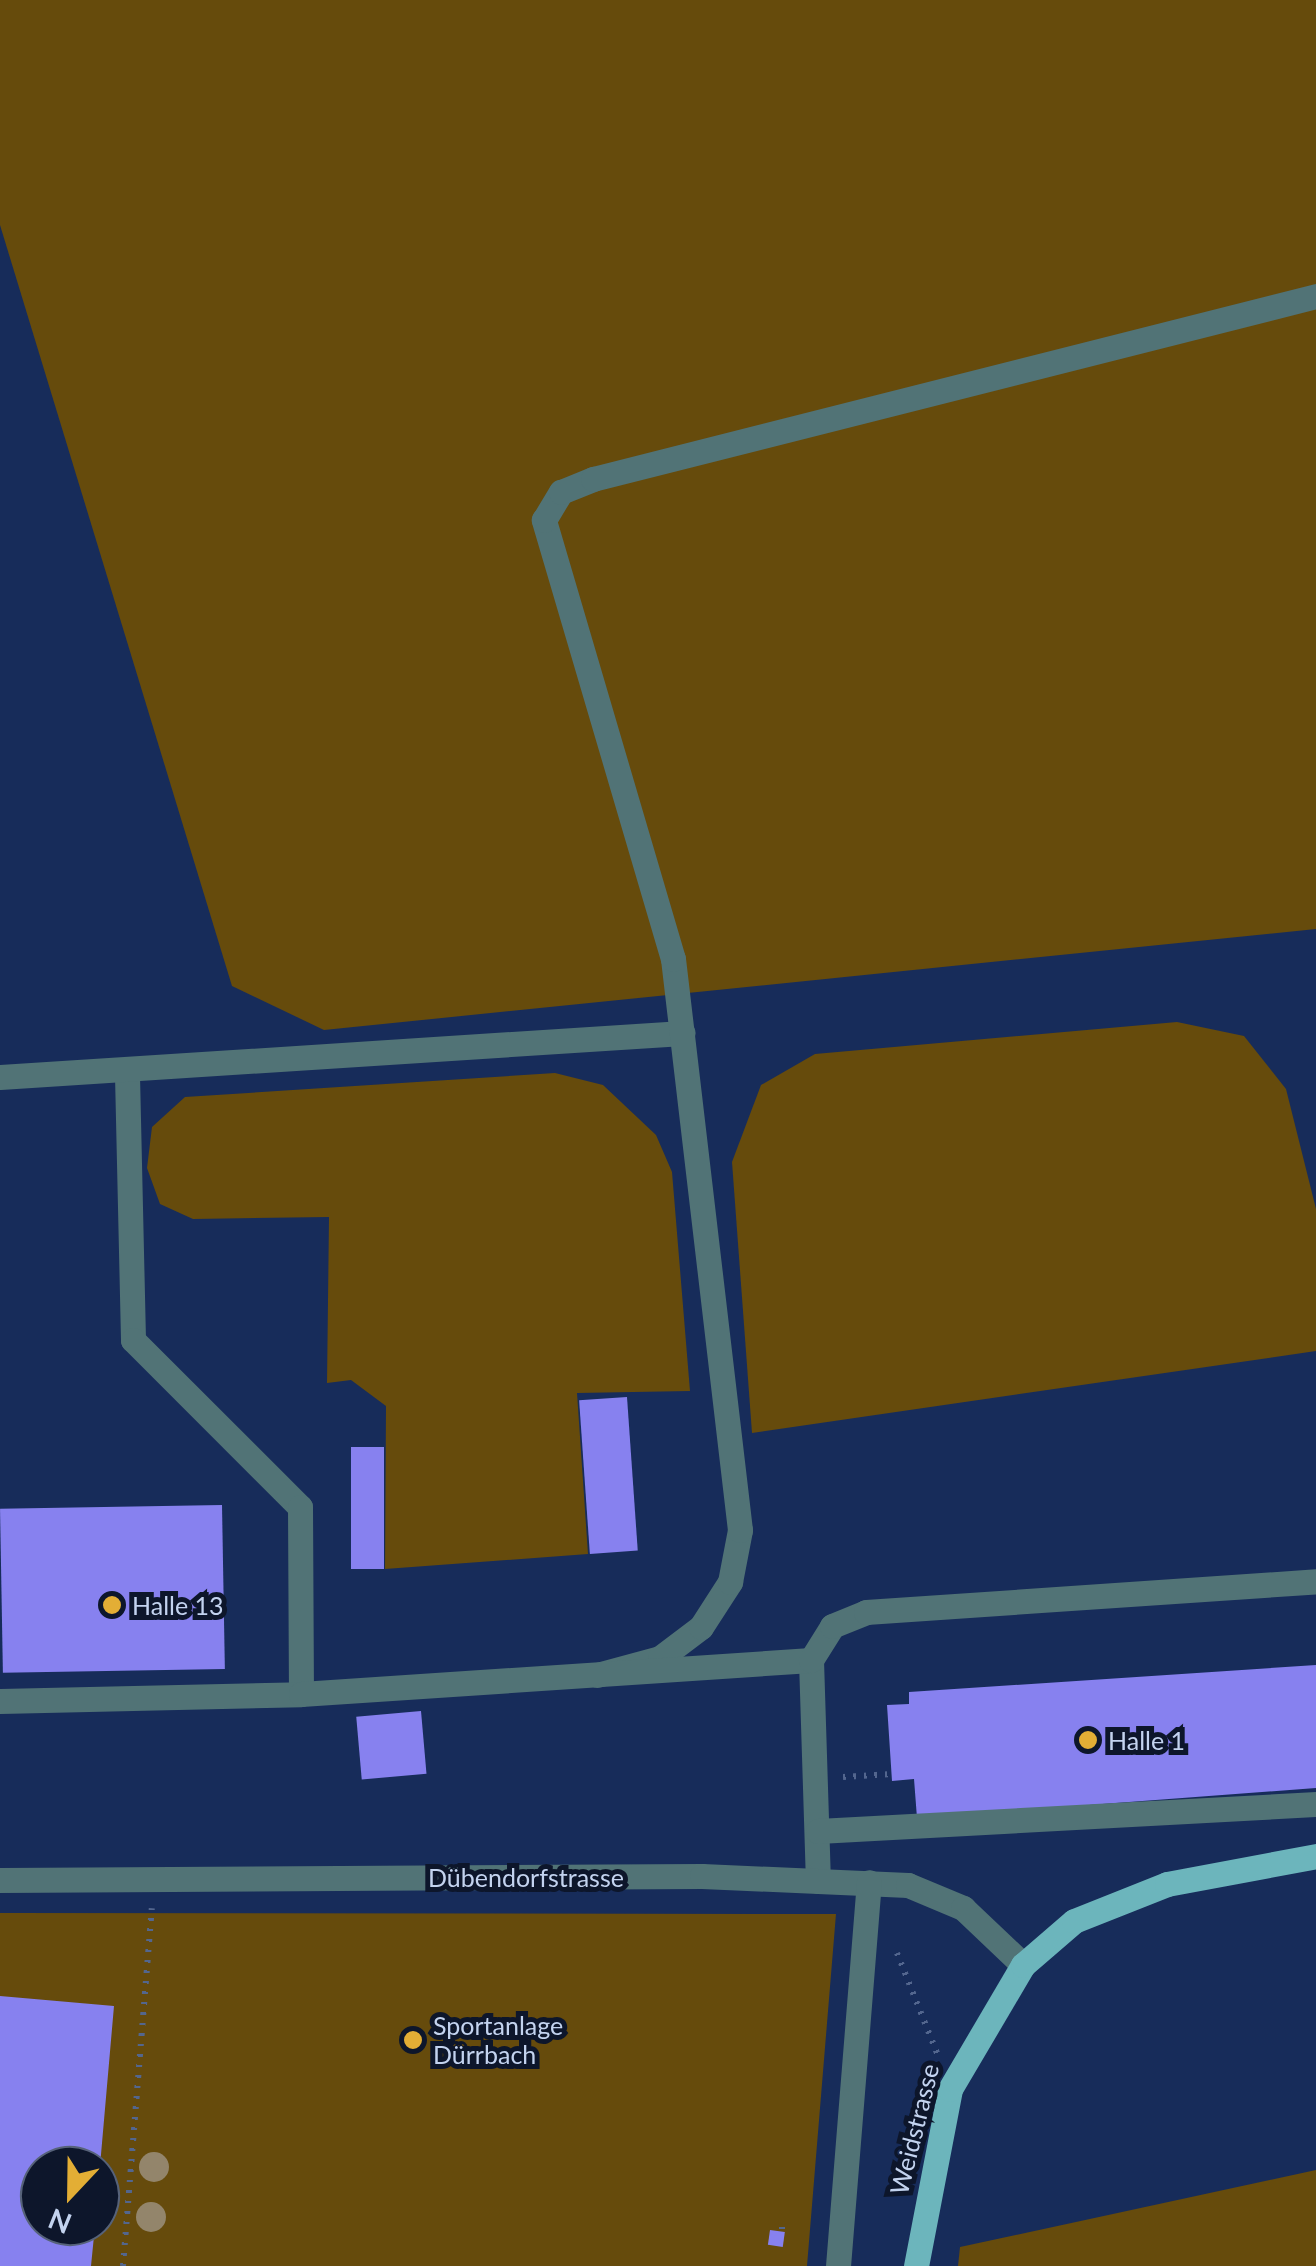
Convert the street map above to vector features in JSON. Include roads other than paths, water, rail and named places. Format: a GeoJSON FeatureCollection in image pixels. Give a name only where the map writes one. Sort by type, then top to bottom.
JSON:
{"type":"FeatureCollection","features":[{"type":"Feature","properties":{"kind":"main road","name":"Weidstrasse"},"geometry":{"type":"LineString","coordinates":[[916,2266],[950,2089],[1023,1965],[1074,1921],[1167,1884],[1316,1856]]}},
{"type":"Feature","properties":{"kind":"street"},"geometry":{"type":"LineString","coordinates":[[598,1675],[660,1658],[701,1627],[730,1582],[740,1530],[683,1033],[661,906],[549,554],[544,520],[561,492],[1316,296]]}},
{"type":"Feature","properties":{"kind":"street"},"geometry":{"type":"LineString","coordinates":[[0,1077],[127,1075],[683,1033]]}},
{"type":"Feature","properties":{"kind":"street"},"geometry":{"type":"LineString","coordinates":[[127,1075],[133,1340],[300,1506],[301,1694]]}},
{"type":"Feature","properties":{"kind":"street"},"geometry":{"type":"LineString","coordinates":[[818,1881],[811,1660],[832,1626],[866,1612],[1316,1581]]}},
{"type":"Feature","properties":{"kind":"street"},"geometry":{"type":"LineString","coordinates":[[0,1702],[301,1694],[811,1660]]}},
{"type":"Feature","properties":{"kind":"street"},"geometry":{"type":"LineString","coordinates":[[818,1831],[1316,1804]]}},
{"type":"Feature","properties":{"kind":"street","name":"Dübendorfstrasse"},"geometry":{"type":"LineString","coordinates":[[0,1880],[869,1882],[935,1891],[1023,1965]]}},
{"type":"Feature","properties":{"kind":"street"},"geometry":{"type":"LineString","coordinates":[[838,2266],[869,1882]]}},
{"type":"Feature","properties":{"kind":"place","name":"Halle 13"},"geometry":{"type":"Point","coordinates":[112,1605]}},
{"type":"Feature","properties":{"kind":"place","name":"Halle 1"},"geometry":{"type":"Point","coordinates":[1088,1740]}},
{"type":"Feature","properties":{"kind":"place","name":"Sportanlage Dürrbach"},"geometry":{"type":"Point","coordinates":[413,2040]}}]}
